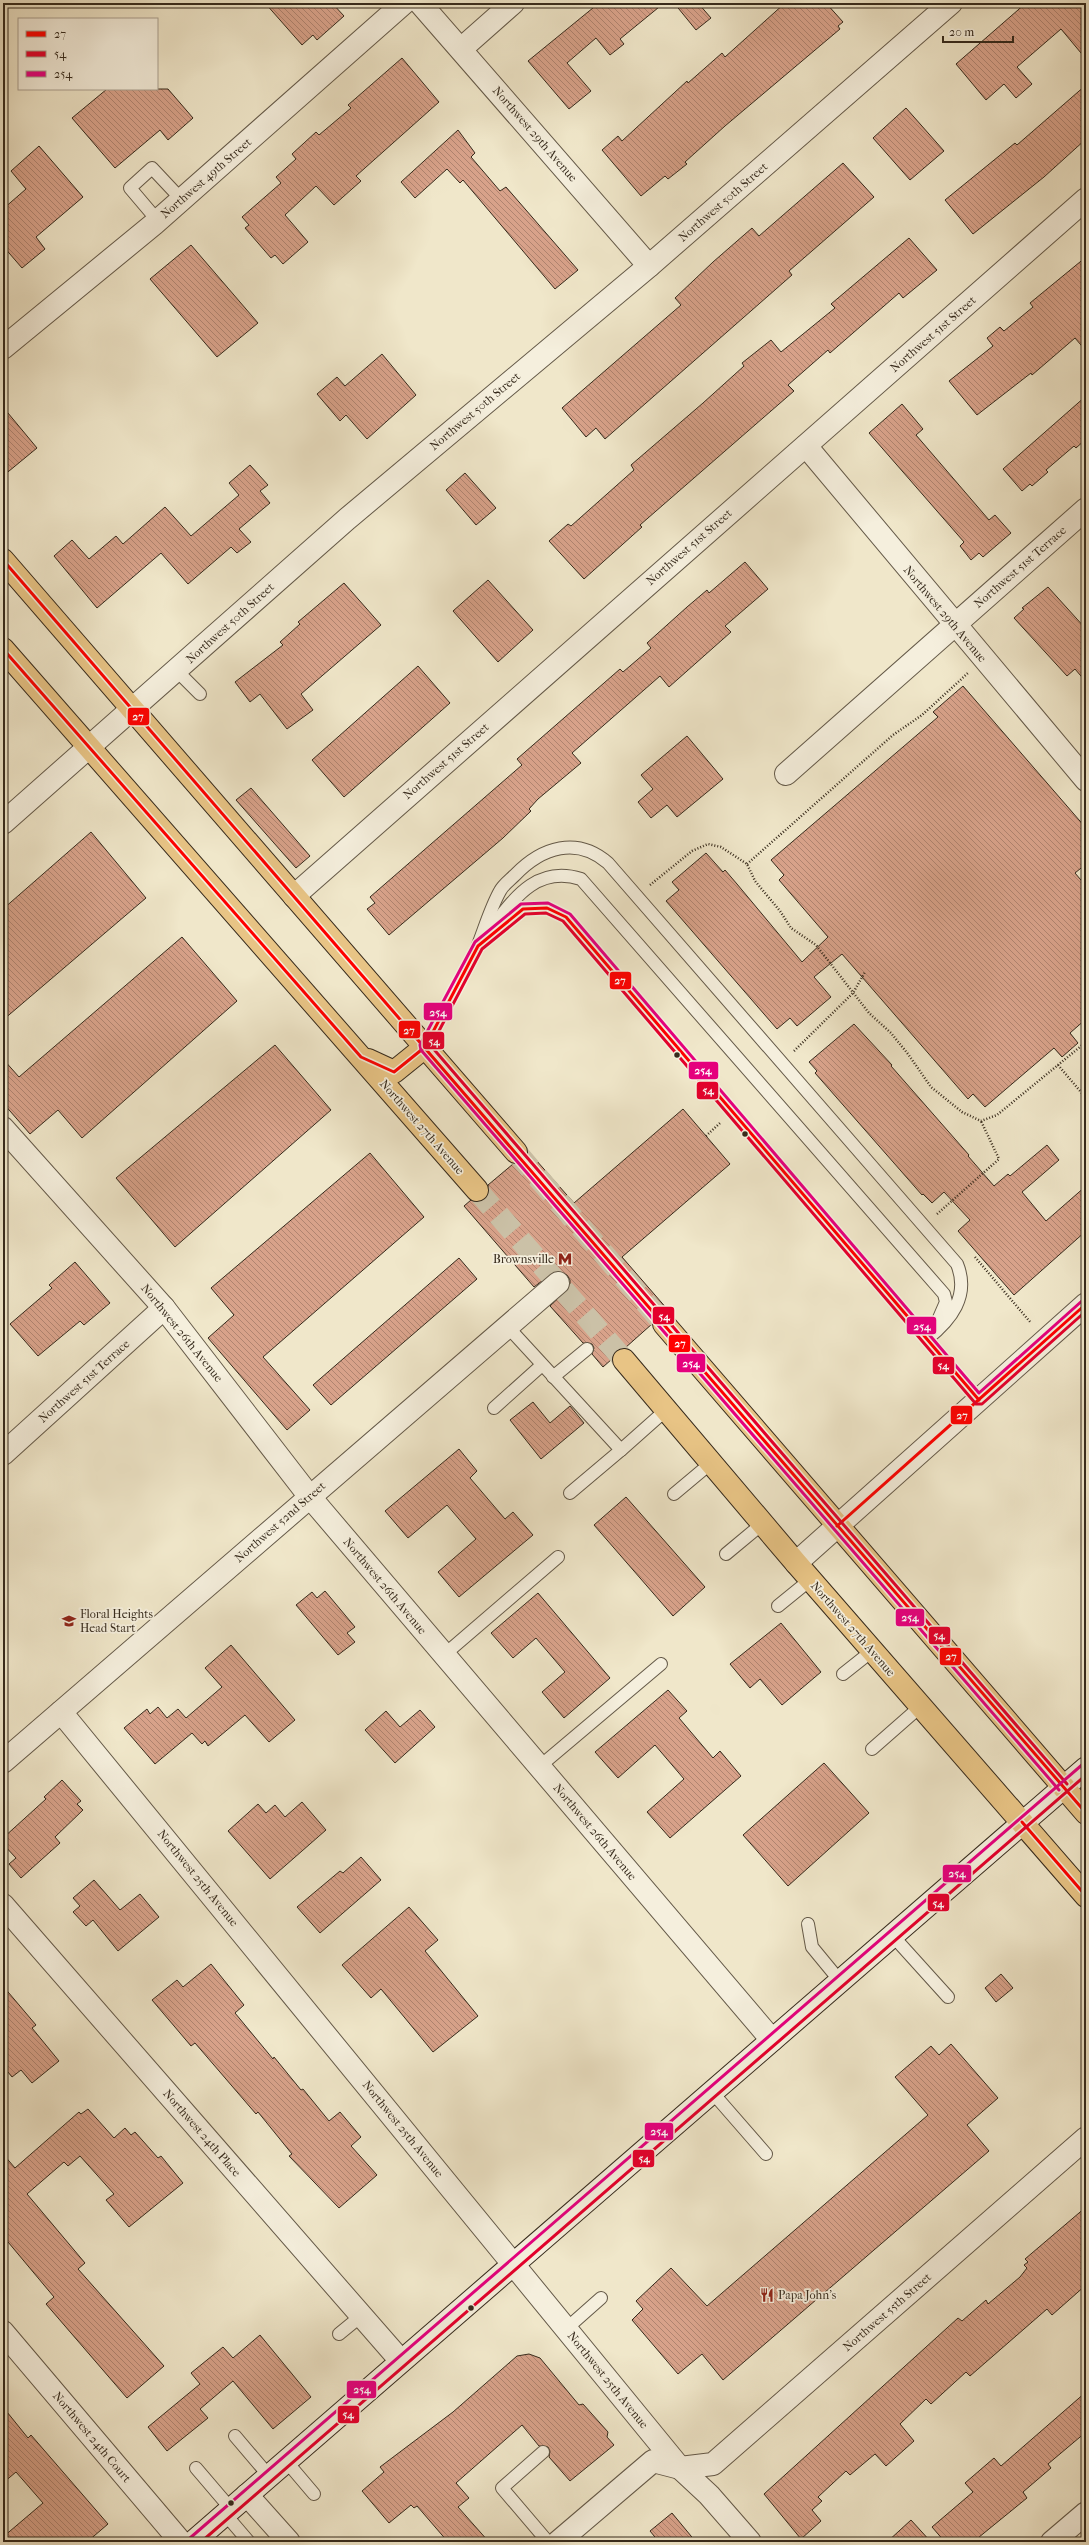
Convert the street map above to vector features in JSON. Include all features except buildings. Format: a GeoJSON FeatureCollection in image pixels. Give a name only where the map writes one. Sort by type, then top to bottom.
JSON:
{"type":"FeatureCollection","features":[{"type":"Feature","properties":{"kind":"main road"},"geometry":{"type":"LineString","coordinates":[[3,560],[516,1152]]}},
{"type":"Feature","properties":{"kind":"main road","name":"Northwest 27th Avenue"},"geometry":{"type":"LineString","coordinates":[[3,649],[477,1190]]}},
{"type":"Feature","properties":{"kind":"main road"},"geometry":{"type":"LineString","coordinates":[[361,1057],[394,1072],[425,1047]]}},
{"type":"Feature","properties":{"kind":"main road"},"geometry":{"type":"LineString","coordinates":[[664,1324],[1086,1813]]}},
{"type":"Feature","properties":{"kind":"main road","name":"Northwest 27th Avenue"},"geometry":{"type":"LineString","coordinates":[[624,1360],[810,1580],[1086,1896]]}},
{"type":"Feature","properties":{"kind":"street","name":"Northwest 49th Street"},"geometry":{"type":"LineString","coordinates":[[3,348],[158,221],[404,3]]}},
{"type":"Feature","properties":{"kind":"street","name":"Northwest 29th Avenue"},"geometry":{"type":"LineString","coordinates":[[420,3],[649,266]]}},
{"type":"Feature","properties":{"kind":"street"},"geometry":{"type":"LineString","coordinates":[[461,49],[513,3]]}},
{"type":"Feature","properties":{"kind":"street","name":"Northwest 50th Street"},"geometry":{"type":"LineString","coordinates":[[3,823],[347,519],[649,266],[951,3]]}},
{"type":"Feature","properties":{"kind":"street","name":"Northwest 51st Street"},"geometry":{"type":"LineString","coordinates":[[294,896],[1086,199]]}},
{"type":"Feature","properties":{"kind":"street","name":"Northwest 29th Avenue"},"geometry":{"type":"LineString","coordinates":[[806,446],[1086,780]]}},
{"type":"Feature","properties":{"kind":"street","name":"Northwest 51st Terrace"},"geometry":{"type":"LineString","coordinates":[[786,774],[1086,509]]}},
{"type":"Feature","properties":{"kind":"street","name":"Northwest 26th Avenue"},"geometry":{"type":"LineString","coordinates":[[6,1136],[164,1308],[310,1497],[772,2040]]}},
{"type":"Feature","properties":{"kind":"street","name":"Northwest 52nd Street"},"geometry":{"type":"LineString","coordinates":[[3,1762],[558,1283]]}},
{"type":"Feature","properties":{"kind":"street"},"geometry":{"type":"LineString","coordinates":[[796,1563],[1086,1304]]}},
{"type":"Feature","properties":{"kind":"street","name":"Northwest 51st Terrace"},"geometry":{"type":"LineString","coordinates":[[3,1454],[164,1308]]}},
{"type":"Feature","properties":{"kind":"street","name":"Northwest 25th Avenue"},"geometry":{"type":"LineString","coordinates":[[61,1712],[680,2468],[709,2495],[750,2542]]}},
{"type":"Feature","properties":{"kind":"street"},"geometry":{"type":"LineString","coordinates":[[193,2542],[1086,1768]]}},
{"type":"Feature","properties":{"kind":"street","name":"Northwest 24th Place"},"geometry":{"type":"LineString","coordinates":[[3,1905],[401,2361]]}},
{"type":"Feature","properties":{"kind":"street","name":"Northwest 55th Street"},"geometry":{"type":"LineString","coordinates":[[680,2468],[713,2464],[1086,2138]]}},
{"type":"Feature","properties":{"kind":"street","name":"Northwest 24th Court"},"geometry":{"type":"LineString","coordinates":[[3,2332],[181,2542]]}},
{"type":"Feature","properties":{"kind":"street"},"geometry":{"type":"LineString","coordinates":[[558,2542],[653,2461],[680,2468]]}},
{"type":"Feature","properties":{"kind":"street"},"geometry":{"type":"LineString","coordinates":[[235,2506],[289,2542]]}},
{"type":"Feature","properties":{"kind":"street"},"geometry":{"type":"LineString","coordinates":[[1052,2542],[1086,2513]]}},
{"type":"Feature","properties":{"kind":"lane"},"geometry":{"type":"LineString","coordinates":[[158,221],[130,188],[152,168],[182,200]]}},
{"type":"Feature","properties":{"kind":"lane"},"geometry":{"type":"LineString","coordinates":[[176,670],[200,694]]}},
{"type":"Feature","properties":{"kind":"lane"},"geometry":{"type":"LineString","coordinates":[[425,1047],[478,946],[500,890],[521,869],[542,854],[565,846],[597,853],[637,896],[957,1264],[962,1277],[962,1290],[954,1310],[945,1325],[927,1340]]}},
{"type":"Feature","properties":{"kind":"lane"},"geometry":{"type":"LineString","coordinates":[[478,946],[515,897],[528,886],[553,876],[567,875],[581,879],[944,1294],[946,1302],[943,1312],[927,1340]]}},
{"type":"Feature","properties":{"kind":"lane"},"geometry":{"type":"LineString","coordinates":[[478,946],[523,910],[547,908],[566,916],[979,1400]]}},
{"type":"Feature","properties":{"kind":"lane"},"geometry":{"type":"LineString","coordinates":[[507,1326],[621,1450]]}},
{"type":"Feature","properties":{"kind":"lane"},"geometry":{"type":"LineString","coordinates":[[553,1377],[587,1349]]}},
{"type":"Feature","properties":{"kind":"lane"},"geometry":{"type":"LineString","coordinates":[[494,1408],[542,1365]]}},
{"type":"Feature","properties":{"kind":"lane"},"geometry":{"type":"LineString","coordinates":[[570,1493],[666,1410]]}},
{"type":"Feature","properties":{"kind":"lane"},"geometry":{"type":"LineString","coordinates":[[674,1494],[710,1463]]}},
{"type":"Feature","properties":{"kind":"lane"},"geometry":{"type":"LineString","coordinates":[[726,1554],[762,1524]]}},
{"type":"Feature","properties":{"kind":"lane"},"geometry":{"type":"LineString","coordinates":[[444,1655],[558,1557]]}},
{"type":"Feature","properties":{"kind":"lane"},"geometry":{"type":"LineString","coordinates":[[778,1606],[810,1580]]}},
{"type":"Feature","properties":{"kind":"lane"},"geometry":{"type":"LineString","coordinates":[[843,1674],[872,1651]]}},
{"type":"Feature","properties":{"kind":"lane"},"geometry":{"type":"LineString","coordinates":[[539,1767],[661,1664]]}},
{"type":"Feature","properties":{"kind":"lane"},"geometry":{"type":"LineString","coordinates":[[872,1749],[921,1706]]}},
{"type":"Feature","properties":{"kind":"lane"},"geometry":{"type":"LineString","coordinates":[[808,1924],[812,1947],[840,1981]]}},
{"type":"Feature","properties":{"kind":"lane"},"geometry":{"type":"LineString","coordinates":[[892,1935],[948,1997]]}},
{"type":"Feature","properties":{"kind":"lane"},"geometry":{"type":"LineString","coordinates":[[712,2092],[766,2154]]}},
{"type":"Feature","properties":{"kind":"lane"},"geometry":{"type":"LineString","coordinates":[[566,2329],[601,2298]]}},
{"type":"Feature","properties":{"kind":"lane"},"geometry":{"type":"LineString","coordinates":[[340,2334],[361,2316]]}},
{"type":"Feature","properties":{"kind":"lane"},"geometry":{"type":"LineString","coordinates":[[235,2436],[269,2476]]}},
{"type":"Feature","properties":{"kind":"lane"},"geometry":{"type":"LineString","coordinates":[[543,2452],[502,2488],[548,2542]]}},
{"type":"Feature","properties":{"kind":"lane"},"geometry":{"type":"LineString","coordinates":[[286,2462],[314,2494]]}},
{"type":"Feature","properties":{"kind":"lane"},"geometry":{"type":"LineString","coordinates":[[196,2468],[235,2506],[249,2542]]}},
{"type":"Feature","properties":{"kind":"path"},"geometry":{"type":"LineString","coordinates":[[747,864],[893,735],[922,715],[983,659]]}},
{"type":"Feature","properties":{"kind":"path"},"geometry":{"type":"LineString","coordinates":[[637,896],[692,851],[708,844],[721,847],[747,864],[756,881],[780,911],[791,928],[816,945],[869,1013],[896,1038],[931,1087],[962,1112],[981,1121],[999,1159],[923,1226]]}},
{"type":"Feature","properties":{"kind":"path"},"geometry":{"type":"LineString","coordinates":[[981,1121],[997,1115],[1086,1042]]}},
{"type":"Feature","properties":{"kind":"path"},"geometry":{"type":"LineString","coordinates":[[1058,1065],[1086,1098]]}},
{"type":"Feature","properties":{"kind":"path"},"geometry":{"type":"LineString","coordinates":[[937,1214],[943,1220]]}},
{"type":"Feature","properties":{"kind":"path"},"geometry":{"type":"LineString","coordinates":[[974,1256],[1046,1340]]}},
{"type":"Feature","properties":{"kind":"tunnel"},"geometry":{"type":"LineString","coordinates":[[516,1152],[664,1324]]}},
{"type":"Feature","properties":{"kind":"tunnel"},"geometry":{"type":"LineString","coordinates":[[477,1190],[624,1360]]}},
{"type":"Feature","properties":{"kind":"transit line","name":"27"},"geometry":{"type":"LineString","coordinates":[[3,560],[1086,1813]]}},
{"type":"Feature","properties":{"kind":"transit line","name":"27"},"geometry":{"type":"LineString","coordinates":[[3,649],[361,1057],[394,1072],[425,1047],[478,946],[523,909],[547,908],[566,917],[979,1400]]}},
{"type":"Feature","properties":{"kind":"transit line","name":"254"},"geometry":{"type":"LineString","coordinates":[[1059,1790],[421,1050],[420,1045],[475,942],[521,904],[548,903],[570,914],[979,1393],[1083,1300]]}},
{"type":"Feature","properties":{"kind":"transit line","name":"54"},"geometry":{"type":"LineString","coordinates":[[1067,1784],[431,1046],[482,949],[525,914],[546,913],[563,921],[976,1404],[982,1404],[1086,1311]]}},
{"type":"Feature","properties":{"kind":"transit line","name":"27"},"geometry":{"type":"LineString","coordinates":[[837,1526],[1086,1304]]}},
{"type":"Feature","properties":{"kind":"transit line","name":"254"},"geometry":{"type":"LineString","coordinates":[[190,2538],[1083,1764]]}},
{"type":"Feature","properties":{"kind":"transit line","name":"54"},"geometry":{"type":"LineString","coordinates":[[201,2542],[1086,1775]]}},
{"type":"Feature","properties":{"kind":"transit line","name":"27"},"geometry":{"type":"LineString","coordinates":[[1022,1822],[1086,1896]]}},
{"type":"Feature","properties":{"kind":"place","name":"Brownsville"},"geometry":{"type":"Point","coordinates":[565,1259]}},
{"type":"Feature","properties":{"kind":"place","name":"Floral Heights Head Start"},"geometry":{"type":"Point","coordinates":[69,1621]}},
{"type":"Feature","properties":{"kind":"place","name":"Papa John's"},"geometry":{"type":"Point","coordinates":[767,2295]}}]}
